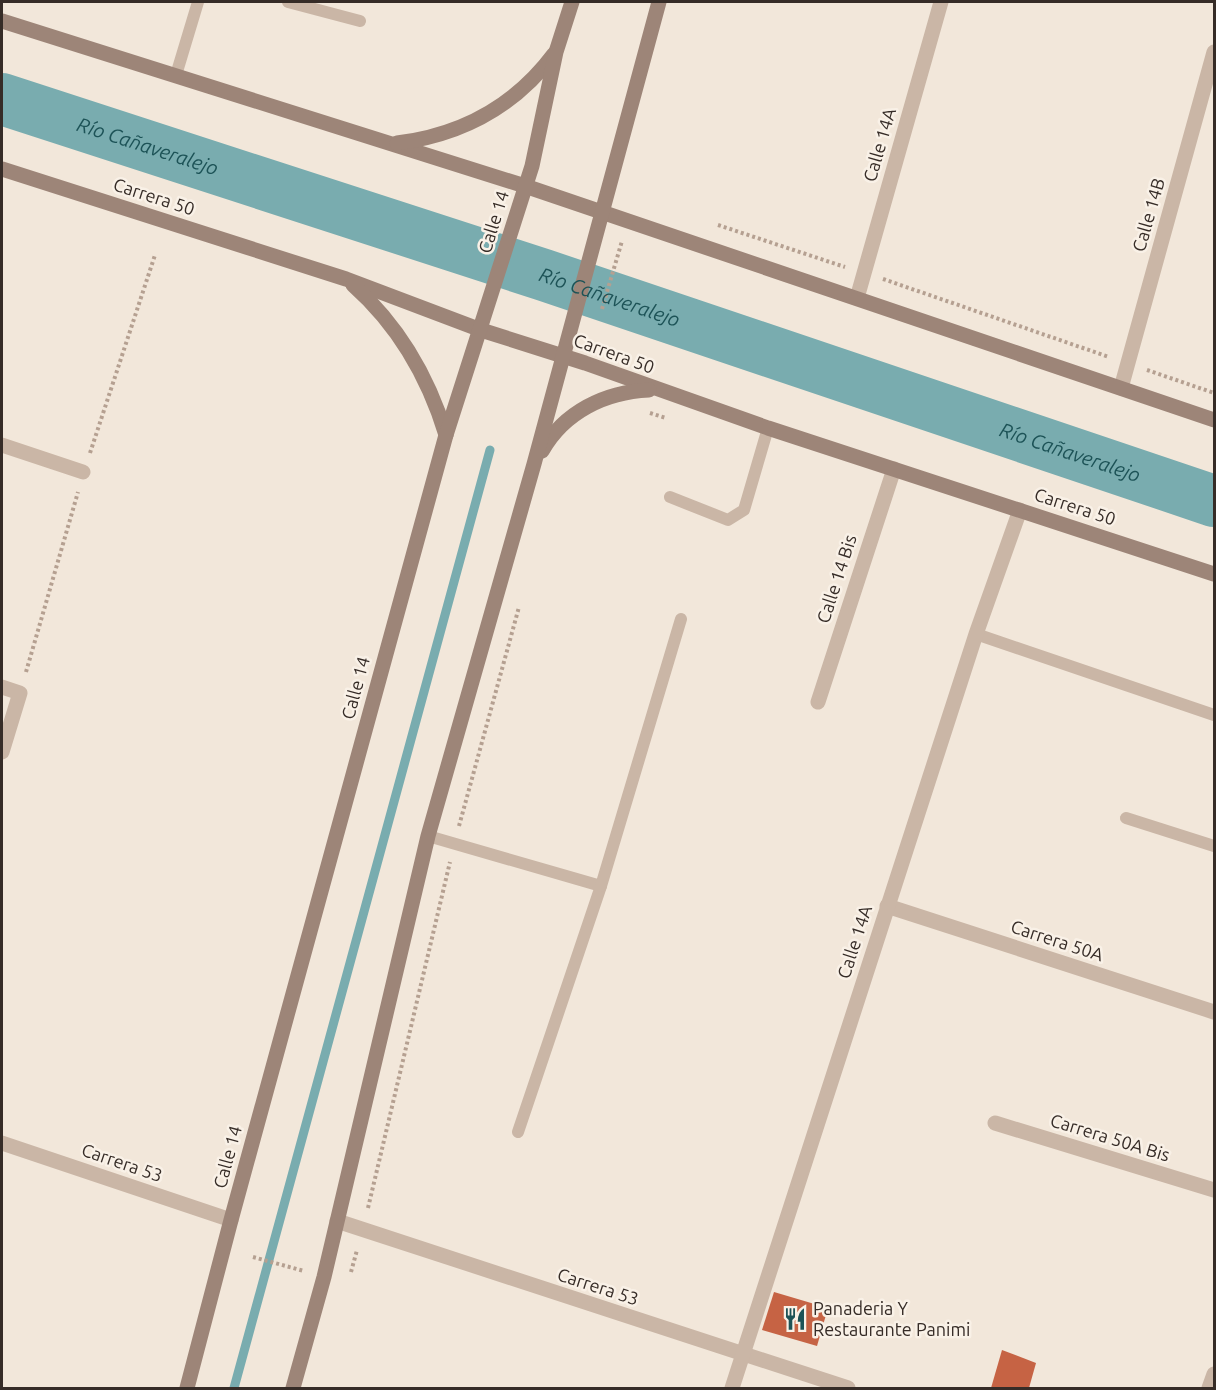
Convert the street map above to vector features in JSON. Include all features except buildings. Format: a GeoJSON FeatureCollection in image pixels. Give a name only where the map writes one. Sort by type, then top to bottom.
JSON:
{"type":"FeatureCollection","features":[{"type":"Feature","properties":{"kind":"main road","name":"Calle 14"},"geometry":{"type":"LineString","coordinates":[[187,1389],[231,1220],[446,435],[488,310],[525,186],[556,52],[572,2]]}},
{"type":"Feature","properties":{"kind":"main road"},"geometry":{"type":"LineString","coordinates":[[293,1389],[337,1221],[428,836],[534,464],[595,229],[659,2]]}},
{"type":"Feature","properties":{"kind":"main road"},"geometry":{"type":"LineString","coordinates":[[2,21],[525,186],[1215,420]]}},
{"type":"Feature","properties":{"kind":"main road"},"geometry":{"type":"LineString","coordinates":[[393,143],[440,135],[483,118],[528,85],[556,52]]}},
{"type":"Feature","properties":{"kind":"main road","name":"Carrera 50"},"geometry":{"type":"LineString","coordinates":[[2,169],[346,279],[481,330],[768,428],[1215,573]]}},
{"type":"Feature","properties":{"kind":"main road"},"geometry":{"type":"LineString","coordinates":[[346,279],[385,316],[416,360],[428,384],[446,435]]}},
{"type":"Feature","properties":{"kind":"main road"},"geometry":{"type":"LineString","coordinates":[[534,464],[551,436],[587,406],[629,391],[657,389]]}},
{"type":"Feature","properties":{"kind":"street","name":"Calle 14A"},"geometry":{"type":"LineString","coordinates":[[857,298],[941,2]]}},
{"type":"Feature","properties":{"kind":"street","name":"Calle 14B"},"geometry":{"type":"LineString","coordinates":[[1121,388],[1215,52]]}},
{"type":"Feature","properties":{"kind":"street"},"geometry":{"type":"LineString","coordinates":[[2,445],[84,472]]}},
{"type":"Feature","properties":{"kind":"street","name":"Calle 14 Bis"},"geometry":{"type":"LineString","coordinates":[[818,702],[894,469]]}},
{"type":"Feature","properties":{"kind":"street","name":"Calle 14A"},"geometry":{"type":"LineString","coordinates":[[732,1389],[976,634],[1020,510]]}},
{"type":"Feature","properties":{"kind":"street"},"geometry":{"type":"LineString","coordinates":[[2,687],[20,693],[2,752]]}},
{"type":"Feature","properties":{"kind":"street","name":"Carrera 50A"},"geometry":{"type":"LineString","coordinates":[[887,906],[1215,1012]]}},
{"type":"Feature","properties":{"kind":"street","name":"Carrera 50A Bis"},"geometry":{"type":"LineString","coordinates":[[994,1124],[1215,1190]]}},
{"type":"Feature","properties":{"kind":"street","name":"Carrera 53"},"geometry":{"type":"LineString","coordinates":[[2,1143],[231,1220]]}},
{"type":"Feature","properties":{"kind":"street","name":"Carrera 53"},"geometry":{"type":"LineString","coordinates":[[337,1221],[848,1389]]}},
{"type":"Feature","properties":{"kind":"street"},"geometry":{"type":"LineString","coordinates":[[1209,1389],[1215,1374]]}},
{"type":"Feature","properties":{"kind":"lane"},"geometry":{"type":"LineString","coordinates":[[176,75],[198,2]]}},
{"type":"Feature","properties":{"kind":"lane"},"geometry":{"type":"LineString","coordinates":[[288,2],[360,21]]}},
{"type":"Feature","properties":{"kind":"lane"},"geometry":{"type":"LineString","coordinates":[[670,497],[728,520],[744,510],[768,428]]}},
{"type":"Feature","properties":{"kind":"lane"},"geometry":{"type":"LineString","coordinates":[[518,1132],[601,886],[681,619]]}},
{"type":"Feature","properties":{"kind":"lane"},"geometry":{"type":"LineString","coordinates":[[976,634],[1215,715]]}},
{"type":"Feature","properties":{"kind":"lane"},"geometry":{"type":"LineString","coordinates":[[1126,818],[1215,846]]}},
{"type":"Feature","properties":{"kind":"lane"},"geometry":{"type":"LineString","coordinates":[[428,836],[601,886]]}},
{"type":"Feature","properties":{"kind":"path"},"geometry":{"type":"LineString","coordinates":[[716,225],[1215,393]]}},
{"type":"Feature","properties":{"kind":"path"},"geometry":{"type":"LineString","coordinates":[[601,311],[625,233]]}},
{"type":"Feature","properties":{"kind":"path"},"geometry":{"type":"LineString","coordinates":[[252,1257],[295,1268]]}},
{"type":"Feature","properties":{"kind":"waterway","name":"Río Cañaveralejo"},"geometry":{"type":"LineString","coordinates":[[2,99],[544,275],[1214,501]]}},
{"type":"Feature","properties":{"kind":"waterway"},"geometry":{"type":"LineString","coordinates":[[234,1388],[490,450]]}},
{"type":"Feature","properties":{"kind":"place","name":"Panaderia Y Restaurante Panimi"},"geometry":{"type":"Point","coordinates":[795,1319]}}]}
